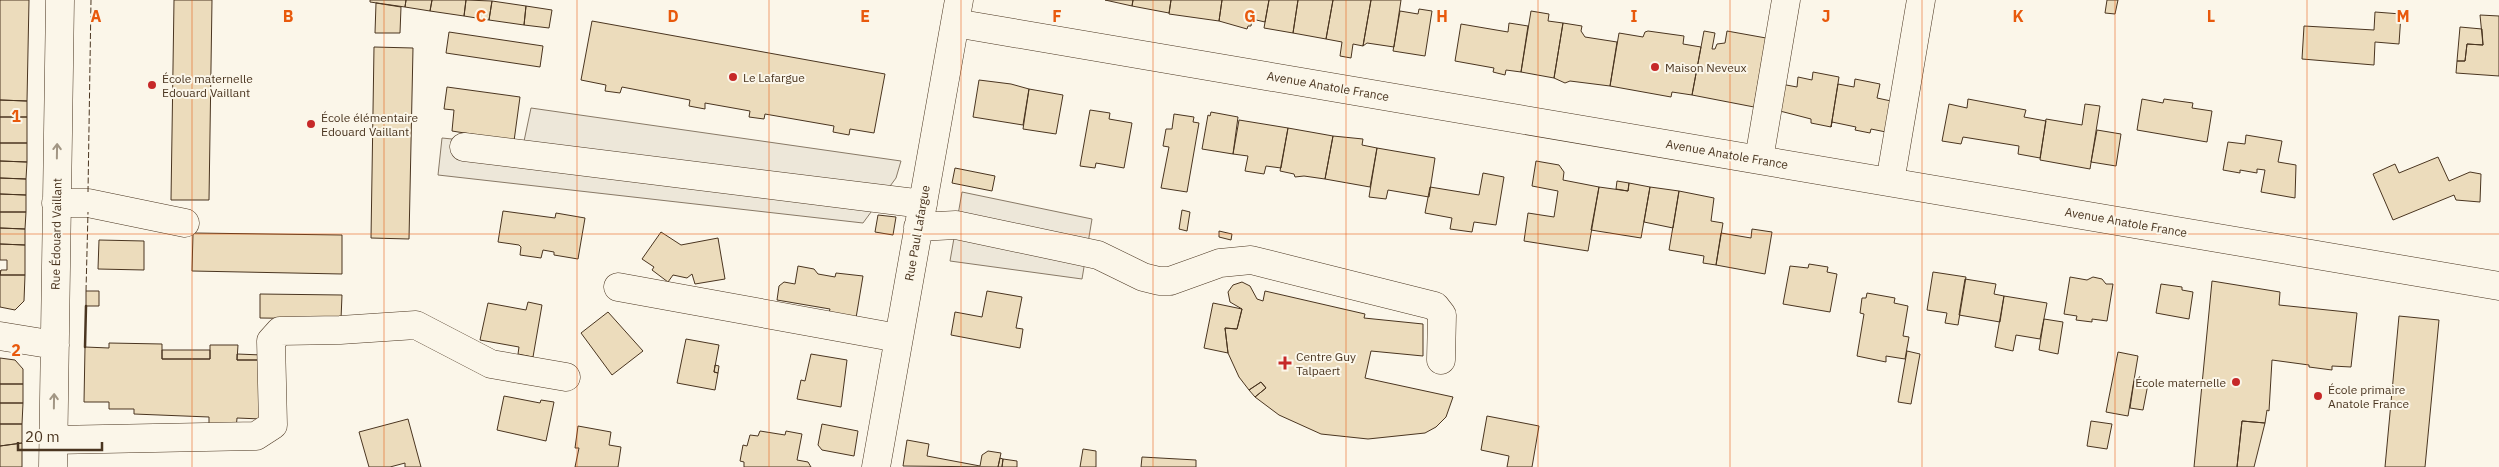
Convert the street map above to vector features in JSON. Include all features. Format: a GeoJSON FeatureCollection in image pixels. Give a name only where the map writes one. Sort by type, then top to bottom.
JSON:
{"type":"FeatureCollection","features":[{"type":"Feature","properties":{"kind":"street","name":"Rue Édouard Vaillant"},"geometry":{"type":"LineString","coordinates":[[53,467],[60,0]]}},
{"type":"Feature","properties":{"kind":"street"},"geometry":{"type":"LineString","coordinates":[[1759,159],[1786,0]]}},
{"type":"Feature","properties":{"kind":"street"},"geometry":{"type":"LineString","coordinates":[[1890,182],[1921,0]]}},
{"type":"Feature","properties":{"kind":"street","name":"Avenue Anatole France"},"geometry":{"type":"LineString","coordinates":[[957,11],[1759,159],[2499,286]]}},
{"type":"Feature","properties":{"kind":"street","name":"Rue Paul Lafargue"},"geometry":{"type":"LineString","coordinates":[[876,467],[957,11]]}},
{"type":"Feature","properties":{"kind":"street"},"geometry":{"type":"LineString","coordinates":[[464,147],[921,215],[956,225],[1098,255],[1143,277],[1159,281],[1170,281],[1220,263],[1251,260],[1435,306],[1442,315],[1440,360]]}},
{"type":"Feature","properties":{"kind":"street"},"geometry":{"type":"LineString","coordinates":[[56,203],[88,203],[184,223]]}},
{"type":"Feature","properties":{"kind":"street"},"geometry":{"type":"LineString","coordinates":[[618,287],[898,338]]}},
{"type":"Feature","properties":{"kind":"street"},"geometry":{"type":"LineString","coordinates":[[53,440],[256,436],[273,425],[271,341],[280,331],[340,330],[416,325],[491,364],[566,377]]}},
{"type":"Feature","properties":{"kind":"street"},"geometry":{"type":"LineString","coordinates":[[0,336],[55,345]]}},
{"type":"Feature","properties":{"kind":"shaded area"},"geometry":{"type":"Polygon","coordinates":[[[531,108],[901,161],[896,178],[863,223],[438,175],[442,138],[523,146],[531,108]]]}},
{"type":"Feature","properties":{"kind":"shaded area"},"geometry":{"type":"Polygon","coordinates":[[[962,192],[1092,219],[1082,279],[950,261],[962,192]]]}},
{"type":"Feature","properties":{"kind":"building"},"geometry":{"type":"Polygon","coordinates":[[[0,0],[29,0],[27,101],[0,100],[0,0]]]}},
{"type":"Feature","properties":{"kind":"building"},"geometry":{"type":"Polygon","coordinates":[[[174,0],[212,0],[209,200],[171,200],[174,0]]]}},
{"type":"Feature","properties":{"kind":"building"},"geometry":{"type":"Polygon","coordinates":[[[370,0],[406,0],[405,7],[370,2],[370,0]]]}},
{"type":"Feature","properties":{"kind":"building"},"geometry":{"type":"Polygon","coordinates":[[[406,0],[432,0],[430,11],[405,7],[406,0]]]}},
{"type":"Feature","properties":{"kind":"building"},"geometry":{"type":"Polygon","coordinates":[[[432,0],[466,0],[464,16],[430,11],[432,0]]]}},
{"type":"Feature","properties":{"kind":"building"},"geometry":{"type":"Polygon","coordinates":[[[466,0],[492,1],[489,20],[464,16],[466,0]]]}},
{"type":"Feature","properties":{"kind":"building"},"geometry":{"type":"Polygon","coordinates":[[[1105,0],[1133,0],[1132,6],[1105,0]]]}},
{"type":"Feature","properties":{"kind":"building"},"geometry":{"type":"Polygon","coordinates":[[[1133,0],[1171,0],[1169,13],[1132,6],[1133,0]]]}},
{"type":"Feature","properties":{"kind":"building"},"geometry":{"type":"Polygon","coordinates":[[[1171,0],[1222,0],[1219,21],[1169,14],[1171,0]]]}},
{"type":"Feature","properties":{"kind":"building"},"geometry":{"type":"Polygon","coordinates":[[[1222,0],[1269,0],[1265,22],[1252,19],[1251,26],[1248,26],[1247,29],[1219,21],[1222,0]]]}},
{"type":"Feature","properties":{"kind":"building"},"geometry":{"type":"Polygon","coordinates":[[[1269,0],[1298,0],[1293,33],[1264,28],[1269,0]]]}},
{"type":"Feature","properties":{"kind":"building"},"geometry":{"type":"Polygon","coordinates":[[[1298,0],[1333,0],[1326,39],[1293,33],[1298,0]]]}},
{"type":"Feature","properties":{"kind":"building"},"geometry":{"type":"Polygon","coordinates":[[[1333,0],[1371,0],[1363,46],[1353,44],[1351,58],[1340,56],[1342,42],[1326,39],[1333,0]]]}},
{"type":"Feature","properties":{"kind":"building"},"geometry":{"type":"Polygon","coordinates":[[[1371,0],[1401,0],[1394,47],[1367,43],[1363,46],[1371,0]]]}},
{"type":"Feature","properties":{"kind":"building"},"geometry":{"type":"Polygon","coordinates":[[[2107,0],[2118,0],[2115,14],[2105,13],[2107,0]]]}},
{"type":"Feature","properties":{"kind":"building"},"geometry":{"type":"Polygon","coordinates":[[[492,1],[526,6],[524,25],[489,20],[492,1]]]}},
{"type":"Feature","properties":{"kind":"building"},"geometry":{"type":"Polygon","coordinates":[[[376,3],[401,7],[400,33],[375,33],[376,3]]]}},
{"type":"Feature","properties":{"kind":"building"},"geometry":{"type":"Polygon","coordinates":[[[526,6],[552,10],[549,28],[524,25],[526,6]]]}},
{"type":"Feature","properties":{"kind":"building"},"geometry":{"type":"Polygon","coordinates":[[[1419,9],[1432,11],[1425,56],[1393,51],[1400,11],[1418,14],[1419,9]]]}},
{"type":"Feature","properties":{"kind":"building"},"geometry":{"type":"Polygon","coordinates":[[[1531,11],[1549,14],[1548,21],[1563,23],[1554,78],[1521,72],[1531,11]]]}},
{"type":"Feature","properties":{"kind":"building"},"geometry":{"type":"Polygon","coordinates":[[[2375,12],[2401,14],[2399,44],[2375,42],[2374,65],[2302,59],[2304,26],[2374,30],[2375,12]]]}},
{"type":"Feature","properties":{"kind":"building"},"geometry":{"type":"Polygon","coordinates":[[[2480,15],[2499,16],[2499,76],[2456,73],[2457,61],[2465,61],[2467,44],[2483,45],[2480,15]]]}},
{"type":"Feature","properties":{"kind":"building","name":"Le Lafargue"},"geometry":{"type":"Polygon","coordinates":[[[592,21],[885,74],[874,133],[850,129],[849,135],[833,132],[834,126],[765,114],[764,119],[749,117],[750,111],[705,103],[705,109],[689,106],[690,100],[622,87],[620,93],[605,91],[606,85],[581,80],[592,21]]]}},
{"type":"Feature","properties":{"kind":"building"},"geometry":{"type":"Polygon","coordinates":[[[1509,23],[1528,26],[1521,72],[1506,70],[1505,75],[1493,72],[1494,68],[1455,61],[1461,24],[1508,32],[1509,23]]]}},
{"type":"Feature","properties":{"kind":"building"},"geometry":{"type":"Polygon","coordinates":[[[1563,23],[1582,26],[1581,31],[1585,37],[1617,42],[1610,86],[1570,81],[1565,83],[1554,78],[1563,23]]]}},
{"type":"Feature","properties":{"kind":"building"},"geometry":{"type":"Polygon","coordinates":[[[2460,27],[2482,29],[2483,45],[2467,44],[2465,61],[2457,61],[2460,27]]]}},
{"type":"Feature","properties":{"kind":"building"},"geometry":{"type":"Polygon","coordinates":[[[1704,31],[1715,33],[1712,49],[1715,49],[1717,44],[1725,43],[1727,31],[1766,38],[1754,107],[1692,95],[1704,31]]]}},
{"type":"Feature","properties":{"kind":"building"},"geometry":{"type":"Polygon","coordinates":[[[449,32],[543,46],[540,67],[446,53],[449,32]]]}},
{"type":"Feature","properties":{"kind":"building","name":"Maison Neveux"},"geometry":{"type":"Polygon","coordinates":[[[1645,32],[1684,36],[1683,44],[1701,47],[1692,95],[1672,92],[1671,97],[1610,86],[1619,33],[1643,37],[1645,32]]]}},
{"type":"Feature","properties":{"kind":"building"},"geometry":{"type":"Polygon","coordinates":[[[374,47],[413,48],[409,239],[371,238],[374,47]]]}},
{"type":"Feature","properties":{"kind":"building"},"geometry":{"type":"Polygon","coordinates":[[[1813,72],[1839,77],[1831,127],[1811,123],[1811,119],[1776,110],[1781,84],[1797,87],[1798,77],[1812,80],[1813,72]]]}},
{"type":"Feature","properties":{"kind":"building"},"geometry":{"type":"Polygon","coordinates":[[[1855,79],[1880,84],[1877,98],[1891,101],[1886,132],[1871,129],[1870,133],[1855,130],[1856,127],[1832,122],[1831,127],[1838,84],[1854,87],[1855,79]]]}},
{"type":"Feature","properties":{"kind":"building"},"geometry":{"type":"Polygon","coordinates":[[[979,80],[1011,84],[1029,89],[1023,125],[973,117],[979,80]]]}},
{"type":"Feature","properties":{"kind":"building"},"geometry":{"type":"Polygon","coordinates":[[[447,87],[520,97],[514,141],[452,131],[454,110],[444,109],[447,87]]]}},
{"type":"Feature","properties":{"kind":"building"},"geometry":{"type":"Polygon","coordinates":[[[1029,89],[1063,95],[1056,134],[1023,129],[1029,89]]]}},
{"type":"Feature","properties":{"kind":"building"},"geometry":{"type":"Polygon","coordinates":[[[1968,99],[2026,110],[2024,117],[2046,121],[2040,158],[2018,154],[2019,146],[1963,137],[1961,144],[1942,141],[1949,104],[1967,108],[1968,99]]]}},
{"type":"Feature","properties":{"kind":"building"},"geometry":{"type":"Polygon","coordinates":[[[2142,99],[2163,103],[2164,99],[2193,103],[2192,108],[2212,111],[2207,142],[2137,130],[2142,99]]]}},
{"type":"Feature","properties":{"kind":"building"},"geometry":{"type":"Polygon","coordinates":[[[0,100],[27,101],[27,117],[0,117],[0,100]]]}},
{"type":"Feature","properties":{"kind":"building"},"geometry":{"type":"Polygon","coordinates":[[[2085,104],[2100,106],[2090,169],[2040,160],[2046,119],[2082,125],[2085,104]]]}},
{"type":"Feature","properties":{"kind":"building"},"geometry":{"type":"Polygon","coordinates":[[[1090,110],[1110,113],[1109,119],[1132,123],[1124,168],[1096,163],[1095,168],[1080,166],[1090,110]]]}},
{"type":"Feature","properties":{"kind":"building"},"geometry":{"type":"Polygon","coordinates":[[[1211,112],[1238,117],[1233,154],[1202,149],[1208,115],[1210,116],[1211,112]]]}},
{"type":"Feature","properties":{"kind":"building"},"geometry":{"type":"Polygon","coordinates":[[[1174,114],[1194,117],[1193,122],[1199,123],[1187,192],[1161,188],[1169,147],[1163,146],[1166,129],[1172,129],[1174,114]]]}},
{"type":"Feature","properties":{"kind":"building"},"geometry":{"type":"Polygon","coordinates":[[[0,117],[27,117],[27,143],[0,143],[0,117]]]}},
{"type":"Feature","properties":{"kind":"building"},"geometry":{"type":"Polygon","coordinates":[[[1239,120],[1288,128],[1281,168],[1266,166],[1264,174],[1245,171],[1248,156],[1233,154],[1239,120]]]}},
{"type":"Feature","properties":{"kind":"building"},"geometry":{"type":"Polygon","coordinates":[[[1288,128],[1333,136],[1325,179],[1304,176],[1295,177],[1294,174],[1280,171],[1288,128]]]}},
{"type":"Feature","properties":{"kind":"building"},"geometry":{"type":"Polygon","coordinates":[[[2097,130],[2121,134],[2116,166],[2091,162],[2097,130]]]}},
{"type":"Feature","properties":{"kind":"building"},"geometry":{"type":"Polygon","coordinates":[[[2246,135],[2282,141],[2278,162],[2296,165],[2295,198],[2261,192],[2265,170],[2257,169],[2257,173],[2240,170],[2240,173],[2223,170],[2228,142],[2245,144],[2246,135]]]}},
{"type":"Feature","properties":{"kind":"building"},"geometry":{"type":"Polygon","coordinates":[[[1333,136],[1363,139],[1362,145],[1377,148],[1370,187],[1325,179],[1333,136]]]}},
{"type":"Feature","properties":{"kind":"building"},"geometry":{"type":"Polygon","coordinates":[[[0,143],[27,143],[27,162],[0,161],[0,143]]]}},
{"type":"Feature","properties":{"kind":"building"},"geometry":{"type":"Polygon","coordinates":[[[1377,148],[1435,158],[1429,197],[1388,190],[1386,199],[1369,197],[1377,148]]]}},
{"type":"Feature","properties":{"kind":"building"},"geometry":{"type":"Polygon","coordinates":[[[2438,157],[2449,181],[2470,172],[2481,174],[2480,202],[2456,200],[2454,195],[2393,220],[2373,174],[2395,164],[2399,173],[2438,157]]]}},
{"type":"Feature","properties":{"kind":"building"},"geometry":{"type":"Polygon","coordinates":[[[0,161],[27,162],[26,179],[0,178],[0,161]]]}},
{"type":"Feature","properties":{"kind":"building"},"geometry":{"type":"Polygon","coordinates":[[[1536,161],[1559,165],[1564,172],[1563,180],[1599,187],[1588,251],[1524,241],[1528,213],[1554,217],[1558,191],[1532,186],[1536,161]]]}},
{"type":"Feature","properties":{"kind":"building"},"geometry":{"type":"Polygon","coordinates":[[[955,168],[995,176],[992,191],[952,183],[955,168]]]}},
{"type":"Feature","properties":{"kind":"building"},"geometry":{"type":"Polygon","coordinates":[[[1483,173],[1504,177],[1496,225],[1474,222],[1472,232],[1450,229],[1452,218],[1425,213],[1430,187],[1479,195],[1483,173]]]}},
{"type":"Feature","properties":{"kind":"building"},"geometry":{"type":"Polygon","coordinates":[[[0,178],[26,179],[26,195],[0,194],[0,178]]]}},
{"type":"Feature","properties":{"kind":"building"},"geometry":{"type":"Polygon","coordinates":[[[1617,181],[1629,183],[1628,191],[1616,189],[1617,181]]]}},
{"type":"Feature","properties":{"kind":"building"},"geometry":{"type":"Polygon","coordinates":[[[1629,183],[1650,187],[1641,238],[1591,230],[1599,187],[1628,191],[1629,183]]]}},
{"type":"Feature","properties":{"kind":"building"},"geometry":{"type":"Polygon","coordinates":[[[1650,187],[1679,191],[1673,228],[1644,222],[1650,187]]]}},
{"type":"Feature","properties":{"kind":"building"},"geometry":{"type":"Polygon","coordinates":[[[1679,191],[1714,198],[1711,221],[1723,223],[1716,265],[1703,263],[1704,256],[1669,250],[1679,191]]]}},
{"type":"Feature","properties":{"kind":"building"},"geometry":{"type":"Polygon","coordinates":[[[0,194],[26,195],[26,212],[0,212],[0,194]]]}},
{"type":"Feature","properties":{"kind":"building"},"geometry":{"type":"Polygon","coordinates":[[[1182,210],[1190,212],[1187,231],[1179,229],[1182,210]]]}},
{"type":"Feature","properties":{"kind":"building"},"geometry":{"type":"Polygon","coordinates":[[[503,211],[555,218],[556,213],[585,218],[578,259],[554,255],[554,252],[543,250],[541,258],[520,255],[521,247],[519,245],[498,242],[503,211]]]}},
{"type":"Feature","properties":{"kind":"building"},"geometry":{"type":"Polygon","coordinates":[[[0,212],[26,212],[25,229],[0,228],[0,212]]]}},
{"type":"Feature","properties":{"kind":"building"},"geometry":{"type":"Polygon","coordinates":[[[878,215],[896,217],[893,235],[875,232],[878,215]]]}},
{"type":"Feature","properties":{"kind":"building"},"geometry":{"type":"Polygon","coordinates":[[[0,228],[25,229],[25,245],[0,244],[0,228]]]}},
{"type":"Feature","properties":{"kind":"building"},"geometry":{"type":"Polygon","coordinates":[[[1752,229],[1772,232],[1765,274],[1716,265],[1721,233],[1751,238],[1752,229]]]}},
{"type":"Feature","properties":{"kind":"building"},"geometry":{"type":"Polygon","coordinates":[[[1219,231],[1232,234],[1231,240],[1219,237],[1219,231]]]}},
{"type":"Feature","properties":{"kind":"building"},"geometry":{"type":"Polygon","coordinates":[[[661,232],[681,245],[718,238],[725,279],[695,284],[692,274],[687,278],[673,275],[668,282],[652,270],[654,267],[642,259],[661,232]]]}},
{"type":"Feature","properties":{"kind":"building"},"geometry":{"type":"Polygon","coordinates":[[[193,233],[342,235],[342,274],[192,271],[193,233]]]}},
{"type":"Feature","properties":{"kind":"building"},"geometry":{"type":"Polygon","coordinates":[[[99,240],[144,241],[144,270],[98,269],[99,240]]]}},
{"type":"Feature","properties":{"kind":"building"},"geometry":{"type":"Polygon","coordinates":[[[0,244],[25,245],[25,275],[0,275],[1,270],[7,270],[7,260],[0,260],[0,244]]]}},
{"type":"Feature","properties":{"kind":"building"},"geometry":{"type":"Polygon","coordinates":[[[1809,264],[1828,267],[1827,272],[1837,274],[1830,312],[1783,304],[1790,266],[1808,268],[1809,264]]]}},
{"type":"Feature","properties":{"kind":"building"},"geometry":{"type":"Polygon","coordinates":[[[798,266],[814,269],[818,274],[835,277],[836,273],[863,276],[856,318],[829,313],[830,309],[777,300],[779,286],[784,282],[795,284],[798,266]]]}},
{"type":"Feature","properties":{"kind":"building"},"geometry":{"type":"Polygon","coordinates":[[[1933,272],[1966,277],[1958,325],[1945,323],[1947,313],[1927,310],[1933,272]]]}},
{"type":"Feature","properties":{"kind":"building"},"geometry":{"type":"Polygon","coordinates":[[[0,275],[25,275],[24,301],[15,310],[0,307],[0,275]]]}},
{"type":"Feature","properties":{"kind":"building"},"geometry":{"type":"Polygon","coordinates":[[[2070,277],[2087,280],[2093,277],[2102,279],[2106,284],[2113,284],[2107,321],[2092,319],[2092,322],[2076,320],[2077,316],[2064,314],[2070,277]]]}},
{"type":"Feature","properties":{"kind":"building"},"geometry":{"type":"Polygon","coordinates":[[[1965,279],[1996,284],[1994,294],[2004,296],[2000,322],[1959,315],[1965,279]]]}},
{"type":"Feature","properties":{"kind":"building","name":"École maternelle"},"geometry":{"type":"Polygon","coordinates":[[[2212,281],[2280,292],[2279,305],[2357,313],[2351,367],[2332,366],[2332,370],[2272,360],[2269,411],[2267,410],[2265,423],[2242,421],[2237,467],[2194,467],[2212,281]]]}},
{"type":"Feature","properties":{"kind":"building"},"geometry":{"type":"Polygon","coordinates":[[[1242,282],[1250,286],[1257,299],[1263,301],[1265,291],[1365,314],[1364,318],[1423,324],[1423,356],[1371,351],[1365,378],[1453,397],[1446,417],[1436,427],[1425,433],[1368,439],[1321,434],[1279,415],[1255,397],[1266,388],[1261,382],[1249,390],[1239,377],[1228,353],[1225,328],[1237,329],[1242,309],[1230,302],[1228,292],[1233,285],[1242,282]]]}},
{"type":"Feature","properties":{"kind":"building"},"geometry":{"type":"Polygon","coordinates":[[[2161,284],[2182,287],[2182,290],[2193,292],[2189,319],[2156,313],[2161,284]]]}},
{"type":"Feature","properties":{"kind":"building"},"geometry":{"type":"Polygon","coordinates":[[[86,291],[99,291],[99,306],[86,306],[86,291]]]}},
{"type":"Feature","properties":{"kind":"building"},"geometry":{"type":"Polygon","coordinates":[[[987,291],[1022,297],[1016,328],[1023,329],[1020,348],[951,335],[955,312],[982,317],[987,291]]]}},
{"type":"Feature","properties":{"kind":"building"},"geometry":{"type":"Polygon","coordinates":[[[1867,293],[1895,298],[1894,303],[1908,306],[1903,336],[1909,337],[1905,359],[1886,356],[1886,362],[1857,356],[1864,314],[1860,313],[1862,298],[1866,298],[1867,293]]]}},
{"type":"Feature","properties":{"kind":"building"},"geometry":{"type":"Polygon","coordinates":[[[260,294],[342,295],[341,319],[260,318],[260,294]]]}},
{"type":"Feature","properties":{"kind":"building"},"geometry":{"type":"Polygon","coordinates":[[[2004,296],[2047,303],[2040,339],[2016,335],[2013,351],[1995,347],[2004,296]]]}},
{"type":"Feature","properties":{"kind":"building"},"geometry":{"type":"Polygon","coordinates":[[[528,302],[542,305],[533,357],[518,354],[519,347],[480,340],[488,303],[526,310],[528,302]]]}},
{"type":"Feature","properties":{"kind":"building"},"geometry":{"type":"Polygon","coordinates":[[[1213,303],[1242,309],[1237,329],[1225,328],[1228,353],[1204,348],[1213,303]]]}},
{"type":"Feature","properties":{"kind":"building"},"geometry":{"type":"Polygon","coordinates":[[[608,312],[643,351],[612,375],[581,333],[608,312]]]}},
{"type":"Feature","properties":{"kind":"building"},"geometry":{"type":"Polygon","coordinates":[[[2399,316],[2439,320],[2425,467],[2385,467],[2399,316]]]}},
{"type":"Feature","properties":{"kind":"building"},"geometry":{"type":"Polygon","coordinates":[[[2044,319],[2063,322],[2058,354],[2039,350],[2044,319]]]}},
{"type":"Feature","properties":{"kind":"building"},"geometry":{"type":"Polygon","coordinates":[[[686,339],[719,345],[714,372],[718,373],[715,390],[677,383],[686,339]]]}},
{"type":"Feature","properties":{"kind":"building"},"geometry":{"type":"Polygon","coordinates":[[[109,343],[162,344],[162,359],[210,359],[210,345],[238,345],[237,360],[262,360],[261,419],[237,418],[236,430],[209,429],[209,417],[134,414],[134,409],[109,409],[109,402],[84,402],[85,347],[109,348],[109,343]]]}},
{"type":"Feature","properties":{"kind":"building"},"geometry":{"type":"Polygon","coordinates":[[[162,350],[210,350],[210,359],[162,359],[162,350]]]}},
{"type":"Feature","properties":{"kind":"building"},"geometry":{"type":"Polygon","coordinates":[[[1907,351],[1920,354],[1911,404],[1898,402],[1907,351]]]}},
{"type":"Feature","properties":{"kind":"building"},"geometry":{"type":"Polygon","coordinates":[[[2118,352],[2138,356],[2128,416],[2106,412],[2118,352]]]}},
{"type":"Feature","properties":{"kind":"building"},"geometry":{"type":"Polygon","coordinates":[[[237,354],[262,355],[262,360],[237,360],[237,354]]]}},
{"type":"Feature","properties":{"kind":"building"},"geometry":{"type":"Polygon","coordinates":[[[811,354],[847,360],[841,407],[797,399],[801,380],[805,381],[811,354]]]}},
{"type":"Feature","properties":{"kind":"building"},"geometry":{"type":"Polygon","coordinates":[[[0,358],[15,360],[23,369],[23,384],[0,384],[0,358]]]}},
{"type":"Feature","properties":{"kind":"building"},"geometry":{"type":"Polygon","coordinates":[[[715,365],[719,366],[718,373],[714,372],[715,365]]]}},
{"type":"Feature","properties":{"kind":"building"},"geometry":{"type":"Polygon","coordinates":[[[2134,381],[2148,384],[2143,410],[2130,408],[2134,381]]]}},
{"type":"Feature","properties":{"kind":"building"},"geometry":{"type":"Polygon","coordinates":[[[1261,382],[1266,388],[1255,397],[1249,390],[1261,382]]]}},
{"type":"Feature","properties":{"kind":"building"},"geometry":{"type":"Polygon","coordinates":[[[0,384],[23,384],[23,403],[0,403],[0,384]]]}},
{"type":"Feature","properties":{"kind":"building"},"geometry":{"type":"Polygon","coordinates":[[[504,396],[540,403],[541,400],[554,402],[546,441],[497,430],[504,396]]]}},
{"type":"Feature","properties":{"kind":"building"},"geometry":{"type":"Polygon","coordinates":[[[0,403],[23,403],[22,424],[0,424],[0,403]]]}},
{"type":"Feature","properties":{"kind":"building"},"geometry":{"type":"Polygon","coordinates":[[[1487,416],[1539,426],[1532,467],[1507,467],[1509,456],[1481,450],[1487,416]]]}},
{"type":"Feature","properties":{"kind":"building"},"geometry":{"type":"Polygon","coordinates":[[[408,419],[421,467],[405,467],[405,463],[390,467],[369,467],[359,432],[408,419]]]}},
{"type":"Feature","properties":{"kind":"building"},"geometry":{"type":"Polygon","coordinates":[[[2091,421],[2112,424],[2107,449],[2087,446],[2091,421]]]}},
{"type":"Feature","properties":{"kind":"building"},"geometry":{"type":"Polygon","coordinates":[[[2242,421],[2265,423],[2254,467],[2237,467],[2242,421]]]}},
{"type":"Feature","properties":{"kind":"building"},"geometry":{"type":"Polygon","coordinates":[[[0,424],[22,424],[22,443],[0,446],[0,424]]]}},
{"type":"Feature","properties":{"kind":"building"},"geometry":{"type":"Polygon","coordinates":[[[822,424],[858,431],[854,456],[822,450],[818,445],[822,424]]]}},
{"type":"Feature","properties":{"kind":"building"},"geometry":{"type":"Polygon","coordinates":[[[578,426],[611,432],[609,445],[621,447],[618,467],[575,467],[579,448],[575,448],[578,426]]]}},
{"type":"Feature","properties":{"kind":"building"},"geometry":{"type":"Polygon","coordinates":[[[760,431],[785,435],[786,431],[802,434],[797,460],[808,462],[811,467],[744,467],[744,462],[740,461],[743,445],[747,446],[750,435],[758,436],[760,431]]]}},
{"type":"Feature","properties":{"kind":"building"},"geometry":{"type":"Polygon","coordinates":[[[907,440],[929,444],[927,456],[980,466],[982,455],[988,451],[1001,453],[998,467],[903,466],[907,440]]]}},
{"type":"Feature","properties":{"kind":"building"},"geometry":{"type":"Polygon","coordinates":[[[22,443],[22,467],[0,467],[0,446],[22,443]]]}},
{"type":"Feature","properties":{"kind":"building"},"geometry":{"type":"Polygon","coordinates":[[[1083,449],[1096,451],[1096,467],[1080,467],[1083,449]]]}},
{"type":"Feature","properties":{"kind":"building"},"geometry":{"type":"Polygon","coordinates":[[[1142,457],[1196,460],[1196,467],[1141,467],[1142,457]]]}},
{"type":"Feature","properties":{"kind":"building"},"geometry":{"type":"Polygon","coordinates":[[[1000,458],[1003,459],[1002,467],[998,467],[1000,458]]]}},
{"type":"Feature","properties":{"kind":"building"},"geometry":{"type":"Polygon","coordinates":[[[1003,459],[1017,461],[1017,467],[1002,467],[1003,459]]]}},
{"type":"Feature","properties":{"kind":"fence"},"geometry":{"type":"LineString","coordinates":[[88,192],[91,0]]}},
{"type":"Feature","properties":{"kind":"fence"},"geometry":{"type":"LineString","coordinates":[[86,291],[88,212]]}},
{"type":"Feature","properties":{"kind":"wall"},"geometry":{"type":"LineString","coordinates":[[85,347],[86,306]]}},
{"type":"Feature","properties":{"kind":"place","name":"Maison Neveux"},"geometry":{"type":"Point","coordinates":[1655,67]}},
{"type":"Feature","properties":{"kind":"place","name":"Le Lafargue"},"geometry":{"type":"Point","coordinates":[733,77]}},
{"type":"Feature","properties":{"kind":"place","name":"École maternelle Edouard Vaillant"},"geometry":{"type":"Point","coordinates":[152,85]}},
{"type":"Feature","properties":{"kind":"place","name":"École élémentaire Edouard Vaillant"},"geometry":{"type":"Point","coordinates":[311,124]}},
{"type":"Feature","properties":{"kind":"place","name":"Centre Guy Talpaert"},"geometry":{"type":"Point","coordinates":[1285,363]}},
{"type":"Feature","properties":{"kind":"place","name":"École maternelle"},"geometry":{"type":"Point","coordinates":[2236,382]}},
{"type":"Feature","properties":{"kind":"place","name":"École primaire Anatole France"},"geometry":{"type":"Point","coordinates":[2318,396]}}]}
